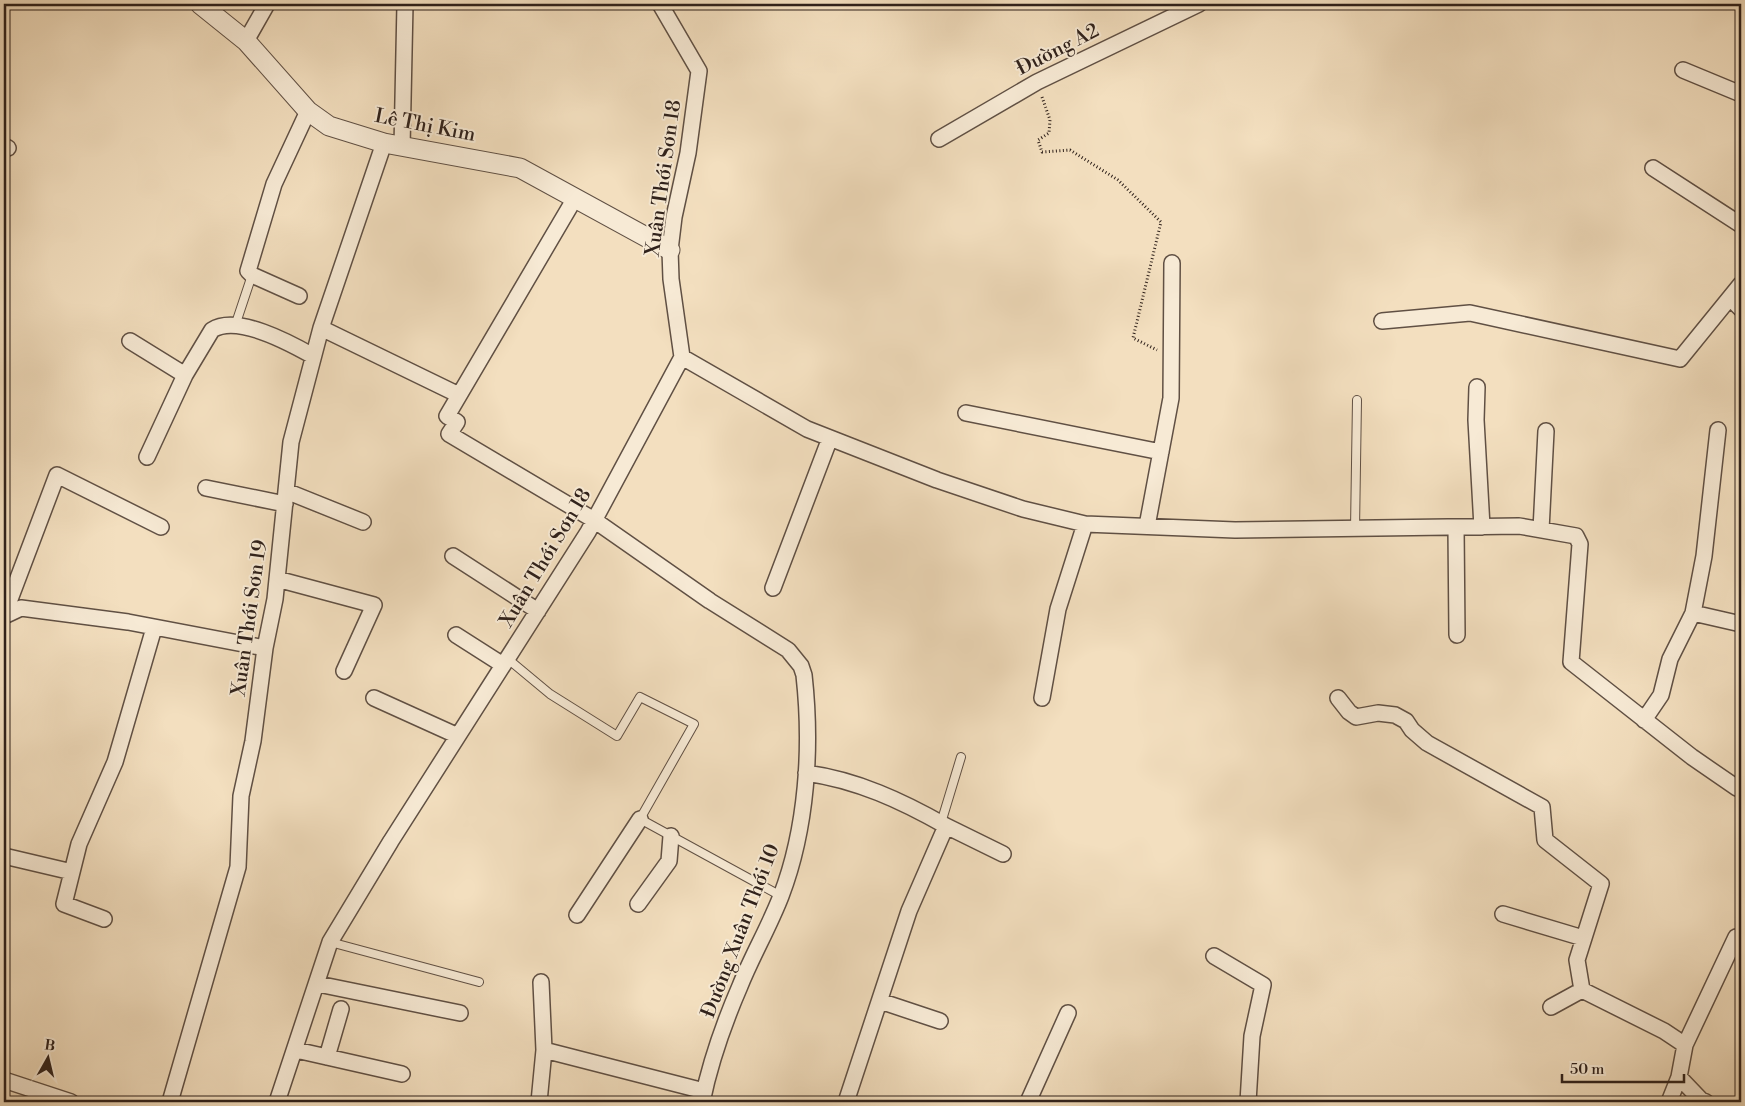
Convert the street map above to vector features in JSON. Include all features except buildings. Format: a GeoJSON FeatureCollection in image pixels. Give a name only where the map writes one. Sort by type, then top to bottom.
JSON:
{"type":"FeatureCollection","features":[{"type":"Feature","properties":{"kind":"street","name":"Lê Thị Kim"},"geometry":{"type":"LineString","coordinates":[[200,4],[246,41],[308,111],[330,126],[402,147],[520,168],[670,250]]}},
{"type":"Feature","properties":{"kind":"street"},"geometry":{"type":"LineString","coordinates":[[246,41],[267,4]]}},
{"type":"Feature","properties":{"kind":"street"},"geometry":{"type":"LineString","coordinates":[[402,147],[406,4]]}},
{"type":"Feature","properties":{"kind":"street","name":"Xuân Thới Sơn 18"},"geometry":{"type":"LineString","coordinates":[[277,1102],[318,984],[330,942],[594,520],[682,357],[671,280],[670,250],[674,217],[688,154],[699,72],[660,4]]}},
{"type":"Feature","properties":{"kind":"street","name":"Đường A2"},"geometry":{"type":"LineString","coordinates":[[939,139],[1037,82],[1199,4]]}},
{"type":"Feature","properties":{"kind":"street"},"geometry":{"type":"LineString","coordinates":[[1683,70],[1741,94]]}},
{"type":"Feature","properties":{"kind":"street"},"geometry":{"type":"LineString","coordinates":[[299,296],[252,275],[248,271],[274,184],[308,111]]}},
{"type":"Feature","properties":{"kind":"street","name":"Xuân Thới Sơn 19"},"geometry":{"type":"LineString","coordinates":[[170,1102],[238,867],[240,796],[253,741],[265,648],[277,580],[291,442],[321,328],[384,143]]}},
{"type":"Feature","properties":{"kind":"street"},"geometry":{"type":"LineString","coordinates":[[1653,168],[1741,225]]}},
{"type":"Feature","properties":{"kind":"street"},"geometry":{"type":"LineString","coordinates":[[321,328],[459,395],[575,198]]}},
{"type":"Feature","properties":{"kind":"street"},"geometry":{"type":"LineString","coordinates":[[1147,526],[1171,398],[1172,264]]}},
{"type":"Feature","properties":{"kind":"street"},"geometry":{"type":"LineString","coordinates":[[1382,321],[1470,313],[1680,359],[1741,284]]}},
{"type":"Feature","properties":{"kind":"street"},"geometry":{"type":"LineString","coordinates":[[1730,298],[1741,309]]}},
{"type":"Feature","properties":{"kind":"street"},"geometry":{"type":"LineString","coordinates":[[147,457],[185,375],[212,330],[219,326],[235,326],[269,335],[313,356]]}},
{"type":"Feature","properties":{"kind":"street"},"geometry":{"type":"LineString","coordinates":[[130,341],[185,375]]}},
{"type":"Feature","properties":{"kind":"street"},"geometry":{"type":"LineString","coordinates":[[682,357],[807,430],[937,480],[1014,506],[1085,524],[1235,530],[1519,526],[1576,536],[1580,544],[1571,662],[1692,757],[1737,788]]}},
{"type":"Feature","properties":{"kind":"street"},"geometry":{"type":"LineString","coordinates":[[1477,387],[1476,420],[1482,527]]}},
{"type":"Feature","properties":{"kind":"street","name":"Đường Xuân Thới 10"},"geometry":{"type":"LineString","coordinates":[[459,395],[447,416],[457,422],[450,434],[594,520],[710,600],[788,650],[801,666],[805,684],[806,774],[799,835],[781,896],[739,988],[703,1096]]}},
{"type":"Feature","properties":{"kind":"street"},"geometry":{"type":"LineString","coordinates":[[966,413],[1161,452]]}},
{"type":"Feature","properties":{"kind":"street"},"geometry":{"type":"LineString","coordinates":[[1644,720],[1661,695],[1670,659],[1693,613],[1704,556],[1718,430]]}},
{"type":"Feature","properties":{"kind":"street"},"geometry":{"type":"LineString","coordinates":[[1540,530],[1546,431]]}},
{"type":"Feature","properties":{"kind":"street"},"geometry":{"type":"LineString","coordinates":[[773,588],[830,438]]}},
{"type":"Feature","properties":{"kind":"street"},"geometry":{"type":"LineString","coordinates":[[4,616],[57,475],[161,527]]}},
{"type":"Feature","properties":{"kind":"street"},"geometry":{"type":"LineString","coordinates":[[206,488],[285,498],[363,522]]}},
{"type":"Feature","properties":{"kind":"street"},"geometry":{"type":"LineString","coordinates":[[1042,698],[1058,608],[1085,524]]}},
{"type":"Feature","properties":{"kind":"street"},"geometry":{"type":"LineString","coordinates":[[1456,528],[1457,635]]}},
{"type":"Feature","properties":{"kind":"street"},"geometry":{"type":"LineString","coordinates":[[453,556],[538,611]]}},
{"type":"Feature","properties":{"kind":"street"},"geometry":{"type":"LineString","coordinates":[[277,580],[374,605],[344,671]]}},
{"type":"Feature","properties":{"kind":"street"},"geometry":{"type":"LineString","coordinates":[[4,616],[20,608],[154,628],[265,648]]}},
{"type":"Feature","properties":{"kind":"street"},"geometry":{"type":"LineString","coordinates":[[1693,613],[1741,624]]}},
{"type":"Feature","properties":{"kind":"street"},"geometry":{"type":"LineString","coordinates":[[104,919],[64,904],[79,844],[115,762],[154,628]]}},
{"type":"Feature","properties":{"kind":"street"},"geometry":{"type":"LineString","coordinates":[[456,635],[506,662]]}},
{"type":"Feature","properties":{"kind":"street"},"geometry":{"type":"LineString","coordinates":[[374,698],[458,736]]}},
{"type":"Feature","properties":{"kind":"street"},"geometry":{"type":"LineString","coordinates":[[1338,698],[1349,712],[1356,717],[1378,713],[1395,715],[1406,721],[1412,730],[1428,743],[1542,806],[1545,840],[1601,884],[1577,960],[1582,990]]}},
{"type":"Feature","properties":{"kind":"street"},"geometry":{"type":"LineString","coordinates":[[806,774],[854,782],[906,804],[1003,854]]}},
{"type":"Feature","properties":{"kind":"street"},"geometry":{"type":"LineString","coordinates":[[576,915],[640,819]]}},
{"type":"Feature","properties":{"kind":"street"},"geometry":{"type":"LineString","coordinates":[[846,1102],[909,911],[944,824]]}},
{"type":"Feature","properties":{"kind":"street"},"geometry":{"type":"LineString","coordinates":[[638,904],[669,861],[671,836]]}},
{"type":"Feature","properties":{"kind":"street"},"geometry":{"type":"LineString","coordinates":[[4,856],[72,872]]}},
{"type":"Feature","properties":{"kind":"street"},"geometry":{"type":"LineString","coordinates":[[1503,914],[1584,938]]}},
{"type":"Feature","properties":{"kind":"street"},"geometry":{"type":"LineString","coordinates":[[1670,1102],[1679,1077],[1685,1045],[1736,936]]}},
{"type":"Feature","properties":{"kind":"street"},"geometry":{"type":"LineString","coordinates":[[1214,956],[1263,985],[1252,1036],[1248,1102]]}},
{"type":"Feature","properties":{"kind":"street"},"geometry":{"type":"LineString","coordinates":[[539,1102],[544,1050],[541,982]]}},
{"type":"Feature","properties":{"kind":"street"},"geometry":{"type":"LineString","coordinates":[[318,984],[460,1014]]}},
{"type":"Feature","properties":{"kind":"street"},"geometry":{"type":"LineString","coordinates":[[1582,990],[1664,1031],[1685,1045]]}},
{"type":"Feature","properties":{"kind":"street"},"geometry":{"type":"LineString","coordinates":[[1552,1007],[1582,990]]}},
{"type":"Feature","properties":{"kind":"street"},"geometry":{"type":"LineString","coordinates":[[880,1001],[940,1021]]}},
{"type":"Feature","properties":{"kind":"street"},"geometry":{"type":"LineString","coordinates":[[327,1057],[341,1009]]}},
{"type":"Feature","properties":{"kind":"street"},"geometry":{"type":"LineString","coordinates":[[1028,1102],[1068,1013]]}},
{"type":"Feature","properties":{"kind":"street"},"geometry":{"type":"LineString","coordinates":[[296,1050],[402,1074]]}},
{"type":"Feature","properties":{"kind":"street"},"geometry":{"type":"LineString","coordinates":[[544,1050],[703,1096]]}},
{"type":"Feature","properties":{"kind":"street"},"geometry":{"type":"LineString","coordinates":[[1679,1077],[1701,1100],[1706,1102]]}},
{"type":"Feature","properties":{"kind":"street"},"geometry":{"type":"LineString","coordinates":[[4,1080],[64,1101]]}},
{"type":"Feature","properties":{"kind":"lane"},"geometry":{"type":"LineString","coordinates":[[235,326],[252,275]]}},
{"type":"Feature","properties":{"kind":"lane"},"geometry":{"type":"LineString","coordinates":[[1355,529],[1357,400]]}},
{"type":"Feature","properties":{"kind":"lane"},"geometry":{"type":"LineString","coordinates":[[506,662],[550,694],[617,736],[640,697],[694,724],[640,819],[781,896]]}},
{"type":"Feature","properties":{"kind":"lane"},"geometry":{"type":"LineString","coordinates":[[944,824],[960,758]]}},
{"type":"Feature","properties":{"kind":"lane"},"geometry":{"type":"LineString","coordinates":[[330,942],[479,982]]}},
{"type":"Feature","properties":{"kind":"path"},"geometry":{"type":"LineString","coordinates":[[1037,82],[1050,120],[1048,133],[1038,140],[1042,152],[1070,150],[1118,180],[1161,222],[1133,338],[1171,357]]}}]}
